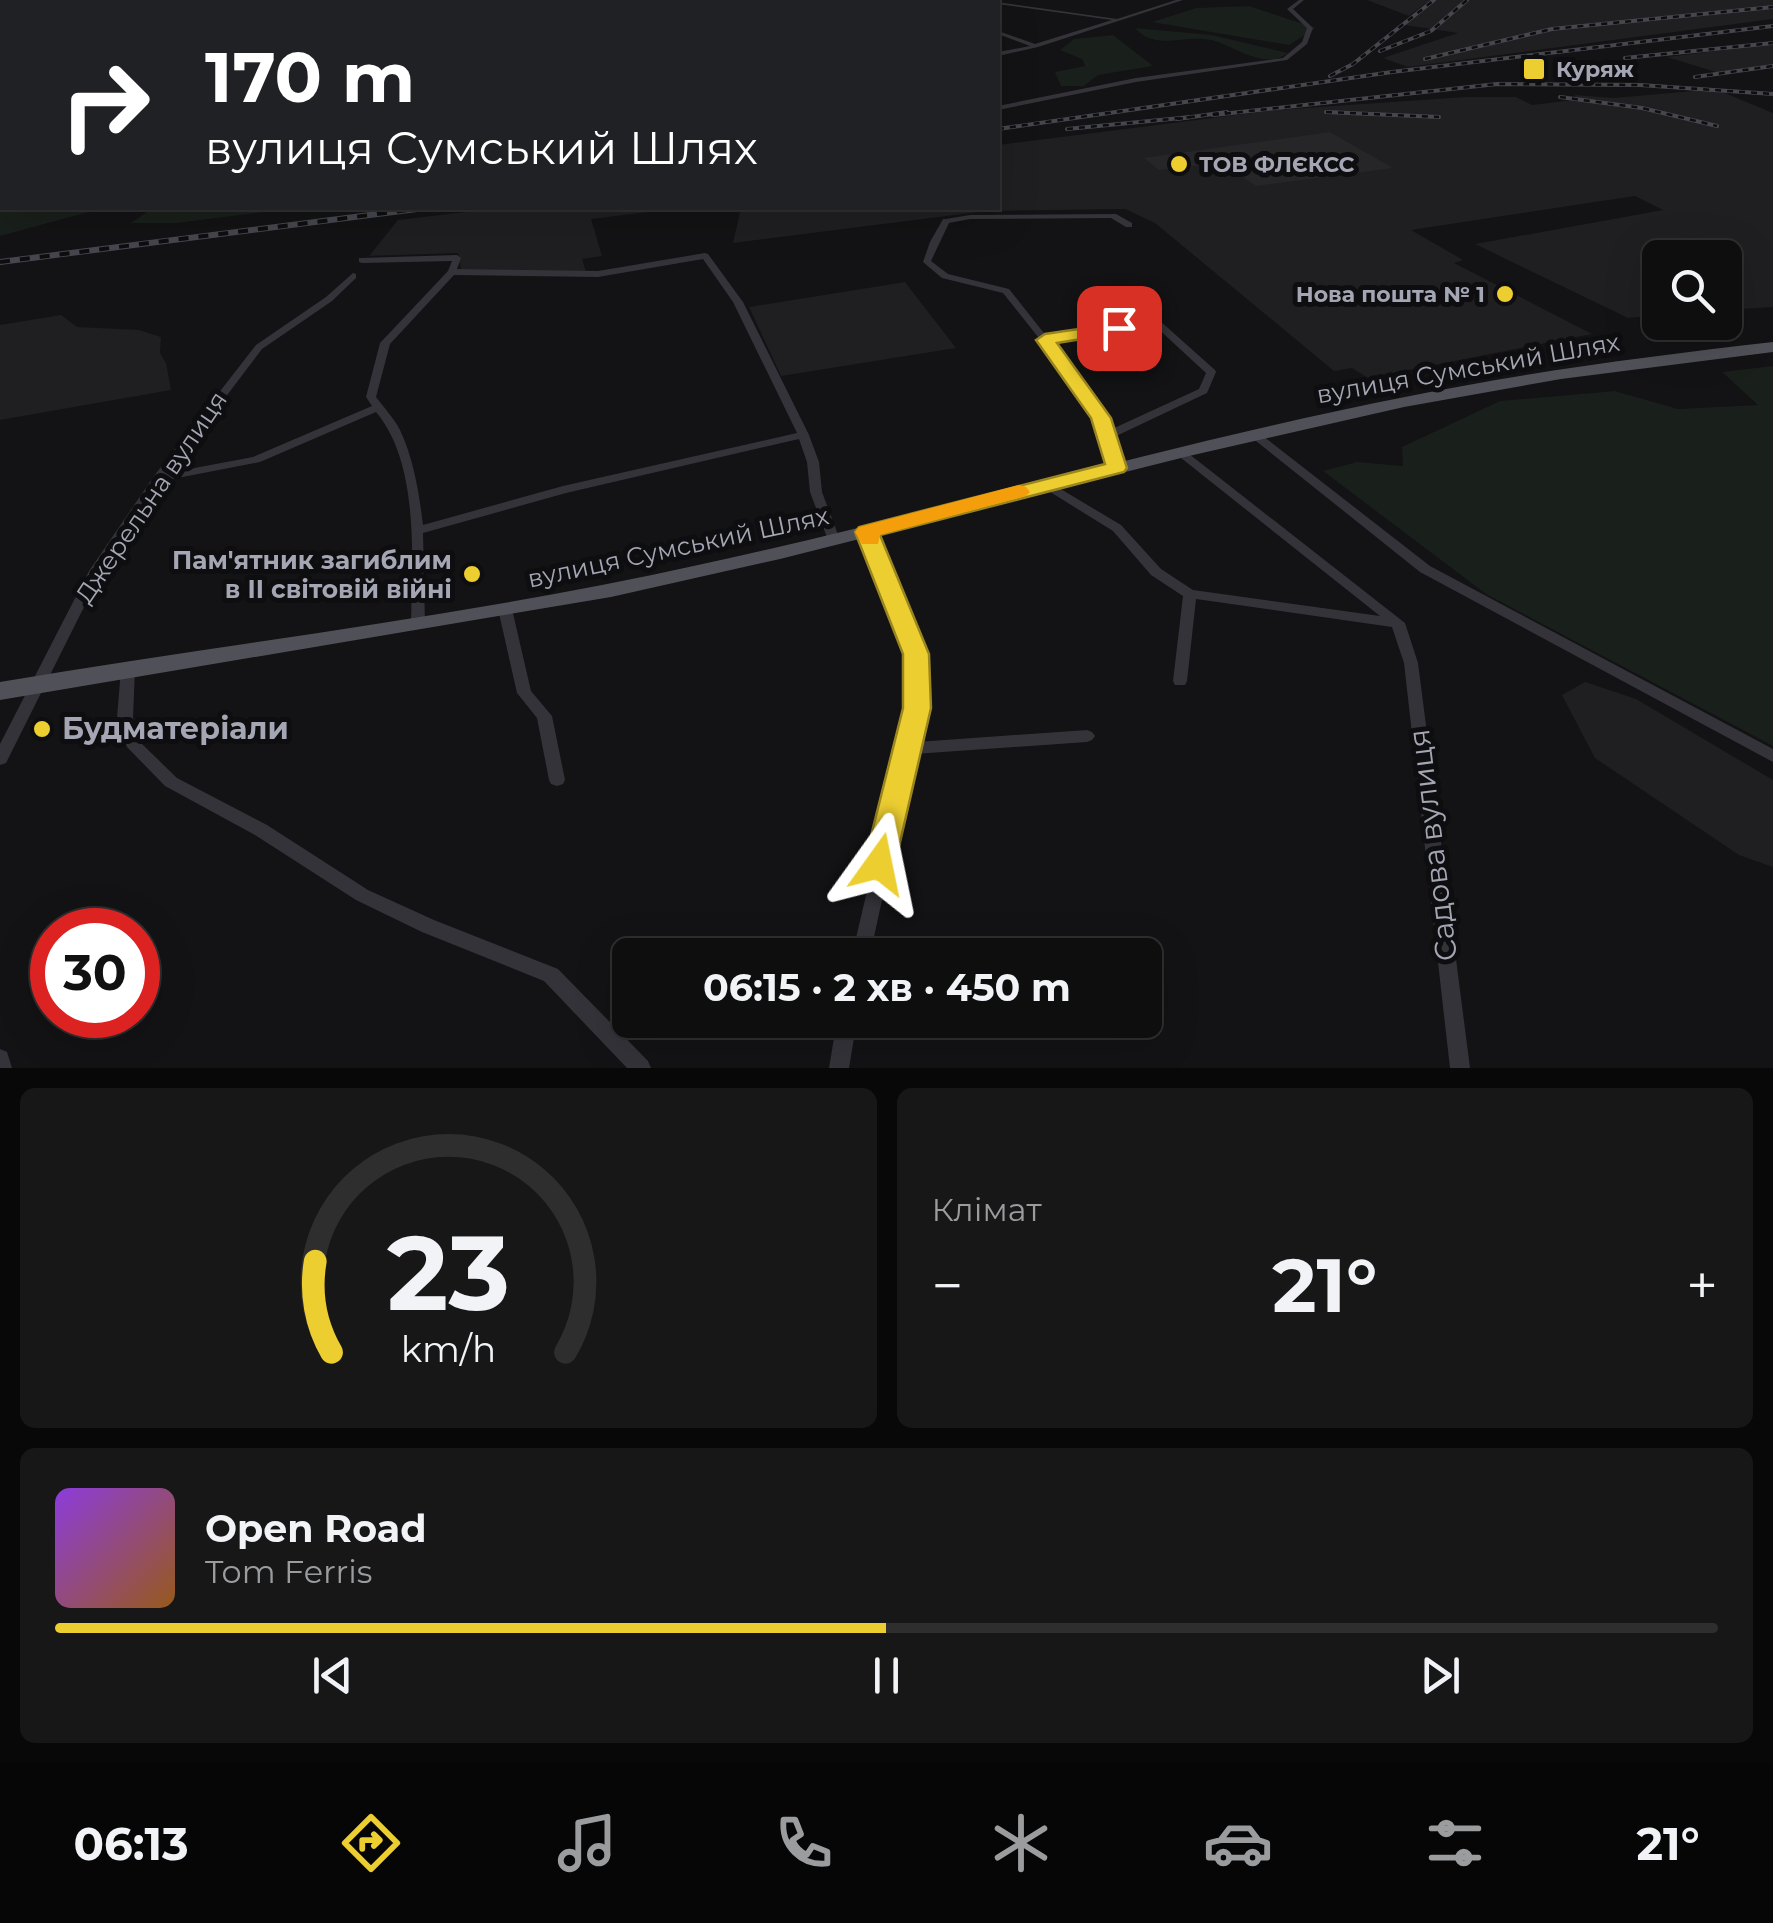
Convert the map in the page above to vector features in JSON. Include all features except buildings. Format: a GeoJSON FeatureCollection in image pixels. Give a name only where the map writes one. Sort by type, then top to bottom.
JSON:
{"type":"FeatureCollection","features":[{"type":"Feature","properties":{"kind":"main road","name":"вулиця Сумський Шлях"},"geometry":{"type":"LineString","coordinates":[[0,692],[418,625],[694,573],[1180,452],[1507,382],[1773,347]]}},
{"type":"Feature","properties":{"kind":"street"},"geometry":{"type":"LineString","coordinates":[[1000,54],[1181,0]]}},
{"type":"Feature","properties":{"kind":"street"},"geometry":{"type":"LineString","coordinates":[[1000,106],[1136,80],[1284,59],[1304,43],[1310,28],[1290,9],[1302,0]]}},
{"type":"Feature","properties":{"kind":"street"},"geometry":{"type":"LineString","coordinates":[[1000,3],[1118,20]]}},
{"type":"Feature","properties":{"kind":"street"},"geometry":{"type":"LineString","coordinates":[[1000,33],[1036,46]]}},
{"type":"Feature","properties":{"kind":"street"},"geometry":{"type":"LineString","coordinates":[[1116,468],[1101,418],[1006,292],[946,276],[927,262],[928,252],[938,242],[946,222],[970,217],[1113,216],[1129,225]]}},
{"type":"Feature","properties":{"kind":"street"},"geometry":{"type":"LineString","coordinates":[[452,272],[598,274],[705,256],[738,302],[803,435],[813,462],[816,492],[834,540]]}},
{"type":"Feature","properties":{"kind":"street"},"geometry":{"type":"LineString","coordinates":[[362,260],[457,258],[452,272],[385,343],[371,397],[393,426],[418,530],[418,625]]}},
{"type":"Feature","properties":{"kind":"street","name":"Джерельна вулиця"},"geometry":{"type":"LineString","coordinates":[[0,759],[96,571],[158,478],[259,347],[329,299],[353,276]]}},
{"type":"Feature","properties":{"kind":"street"},"geometry":{"type":"LineString","coordinates":[[1045,340],[1156,322],[1211,372],[1204,391],[1107,436]]}},
{"type":"Feature","properties":{"kind":"street"},"geometry":{"type":"LineString","coordinates":[[158,478],[256,460],[376,408]]}},
{"type":"Feature","properties":{"kind":"street"},"geometry":{"type":"LineString","coordinates":[[418,530],[564,490],[803,435]]}},
{"type":"Feature","properties":{"kind":"street"},"geometry":{"type":"LineString","coordinates":[[1255,435],[1425,569],[1773,756]]}},
{"type":"Feature","properties":{"kind":"street"},"geometry":{"type":"LineString","coordinates":[[1180,452],[1398,623]]}},
{"type":"Feature","properties":{"kind":"street"},"geometry":{"type":"LineString","coordinates":[[1045,485],[1116,528],[1156,572],[1190,594],[1398,623]]}},
{"type":"Feature","properties":{"kind":"street"},"geometry":{"type":"LineString","coordinates":[[865,938],[917,708],[916,654],[867,532]]}},
{"type":"Feature","properties":{"kind":"street"},"geometry":{"type":"LineString","coordinates":[[1180,681],[1190,594]]}},
{"type":"Feature","properties":{"kind":"street"},"geometry":{"type":"LineString","coordinates":[[505,609],[524,692],[544,716],[558,780]]}},
{"type":"Feature","properties":{"kind":"street","name":"Садова вулиця"},"geometry":{"type":"LineString","coordinates":[[1398,623],[1410,663],[1460,1068]]}},
{"type":"Feature","properties":{"kind":"street"},"geometry":{"type":"LineString","coordinates":[[128,669],[125,718],[135,746],[171,782],[261,830],[362,895],[428,926],[551,974],[641,1068]]}},
{"type":"Feature","properties":{"kind":"street"},"geometry":{"type":"LineString","coordinates":[[907,749],[1087,736]]}},
{"type":"Feature","properties":{"kind":"street"},"geometry":{"type":"LineString","coordinates":[[839,1068],[845,1038]]}},
{"type":"Feature","properties":{"kind":"street"},"geometry":{"type":"LineString","coordinates":[[0,1059],[2,1068]]}},
{"type":"Feature","properties":{"kind":"shaded area"},"geometry":{"type":"Polygon","coordinates":[[[1367,0],[1773,0],[1773,19],[1408,67],[1383,58],[1458,33],[1405,25],[1427,2],[1409,16],[1367,0]]]}},
{"type":"Feature","properties":{"kind":"shaded area"},"geometry":{"type":"Polygon","coordinates":[[[1249,6],[1316,28],[1289,45],[1152,22],[1196,8],[1249,6]]]}},
{"type":"Feature","properties":{"kind":"shaded area"},"geometry":{"type":"Polygon","coordinates":[[[1135,28],[1212,35],[1288,53],[1279,58],[1259,58],[1211,40],[1152,39],[1135,28]]]}},
{"type":"Feature","properties":{"kind":"shaded area"},"geometry":{"type":"Polygon","coordinates":[[[1113,35],[1153,66],[1098,75],[1084,86],[1061,86],[1055,72],[1085,66],[1082,59],[1060,50],[1074,39],[1113,35]]]}},
{"type":"Feature","properties":{"kind":"shaded area"},"geometry":{"type":"Polygon","coordinates":[[[1773,44],[1773,68],[1719,73],[1667,57],[1773,44]]]}},
{"type":"Feature","properties":{"kind":"shaded area"},"geometry":{"type":"Polygon","coordinates":[[[1715,89],[1773,113],[1773,307],[1742,309],[1742,240],[1642,240],[1642,317],[1628,318],[1475,244],[1663,210],[1635,196],[1411,230],[1463,260],[1454,263],[1592,334],[1368,378],[1352,368],[1334,371],[1155,223],[1125,209],[986,211],[733,243],[741,210],[1000,210],[1000,145],[1276,110],[1465,97],[1516,97],[1532,105],[1574,100],[1575,95],[1614,98],[1715,89]]]}},
{"type":"Feature","properties":{"kind":"shaded area"},"geometry":{"type":"Polygon","coordinates":[[[0,210],[96,210],[0,236],[0,210]]]}},
{"type":"Feature","properties":{"kind":"shaded area"},"geometry":{"type":"Polygon","coordinates":[[[150,210],[279,210],[176,223],[131,223],[150,210]]]}},
{"type":"Feature","properties":{"kind":"shaded area"},"geometry":{"type":"Polygon","coordinates":[[[483,210],[665,210],[591,219],[602,256],[582,259],[586,272],[461,269],[458,253],[369,256],[398,220],[483,210]]]}},
{"type":"Feature","properties":{"kind":"shaded area"},"geometry":{"type":"Polygon","coordinates":[[[905,282],[956,348],[781,376],[749,307],[905,282]]]}},
{"type":"Feature","properties":{"kind":"shaded area"},"geometry":{"type":"Polygon","coordinates":[[[61,315],[77,327],[139,330],[161,337],[160,353],[171,390],[0,420],[0,325],[61,315]]]}},
{"type":"Feature","properties":{"kind":"shaded area"},"geometry":{"type":"Polygon","coordinates":[[[1773,366],[1773,746],[1486,594],[1323,471],[1357,462],[1403,466],[1402,447],[1500,401],[1615,391],[1678,409],[1758,405],[1722,372],[1773,366]]]}},
{"type":"Feature","properties":{"kind":"shaded area"},"geometry":{"type":"Polygon","coordinates":[[[1585,682],[1636,699],[1773,780],[1773,867],[1739,855],[1595,758],[1562,695],[1585,682]]]}},
{"type":"Feature","properties":{"kind":"railway"},"geometry":{"type":"LineString","coordinates":[[1330,76],[1353,64],[1434,0]]}},
{"type":"Feature","properties":{"kind":"railway"},"geometry":{"type":"LineString","coordinates":[[1380,51],[1431,31],[1467,0]]}},
{"type":"Feature","properties":{"kind":"railway"},"geometry":{"type":"LineString","coordinates":[[1425,59],[1552,29],[1773,7]]}},
{"type":"Feature","properties":{"kind":"railway"},"geometry":{"type":"LineString","coordinates":[[1000,129],[1392,72],[1773,26]]}},
{"type":"Feature","properties":{"kind":"railway"},"geometry":{"type":"LineString","coordinates":[[1625,58],[1773,43]]}},
{"type":"Feature","properties":{"kind":"railway"},"geometry":{"type":"LineString","coordinates":[[1695,77],[1773,66]]}},
{"type":"Feature","properties":{"kind":"railway"},"geometry":{"type":"LineString","coordinates":[[1213,115],[1497,84],[1640,85],[1773,94]]}},
{"type":"Feature","properties":{"kind":"railway"},"geometry":{"type":"LineString","coordinates":[[1560,97],[1642,108],[1717,126]]}},
{"type":"Feature","properties":{"kind":"railway"},"geometry":{"type":"LineString","coordinates":[[1177,119],[1227,112]]}},
{"type":"Feature","properties":{"kind":"railway"},"geometry":{"type":"LineString","coordinates":[[1326,112],[1439,117]]}},
{"type":"Feature","properties":{"kind":"railway"},"geometry":{"type":"LineString","coordinates":[[1067,129],[1191,117]]}},
{"type":"Feature","properties":{"kind":"railway"},"geometry":{"type":"LineString","coordinates":[[0,262],[409,210]]}},
{"type":"Feature","properties":{"kind":"slow traffic"},"geometry":{"type":"LineString","coordinates":[[870,539],[867,532],[1019,492]]}},
{"type":"Feature","properties":{"kind":"place","name":"Куряж"},"geometry":{"type":"Point","coordinates":[1534,69]}},
{"type":"Feature","properties":{"kind":"place","name":"ТОВ ФЛЄКСС"},"geometry":{"type":"Point","coordinates":[1179,164]}},
{"type":"Feature","properties":{"kind":"place","name":"Нова пошта № 1"},"geometry":{"type":"Point","coordinates":[1505,294]}},
{"type":"Feature","properties":{"kind":"place","name":"Пам'ятник загиблим в II світовій війні"},"geometry":{"type":"Point","coordinates":[472,574]}},
{"type":"Feature","properties":{"kind":"place","name":"Будматеріали"},"geometry":{"type":"Point","coordinates":[42,729]}},
{"type":"Feature","properties":{"kind":"route"},"geometry":{"type":"LineString","coordinates":[[879,864],[917,708],[916,654],[867,532],[1116,468],[1101,418],[1045,340],[1119,328]]}}]}
